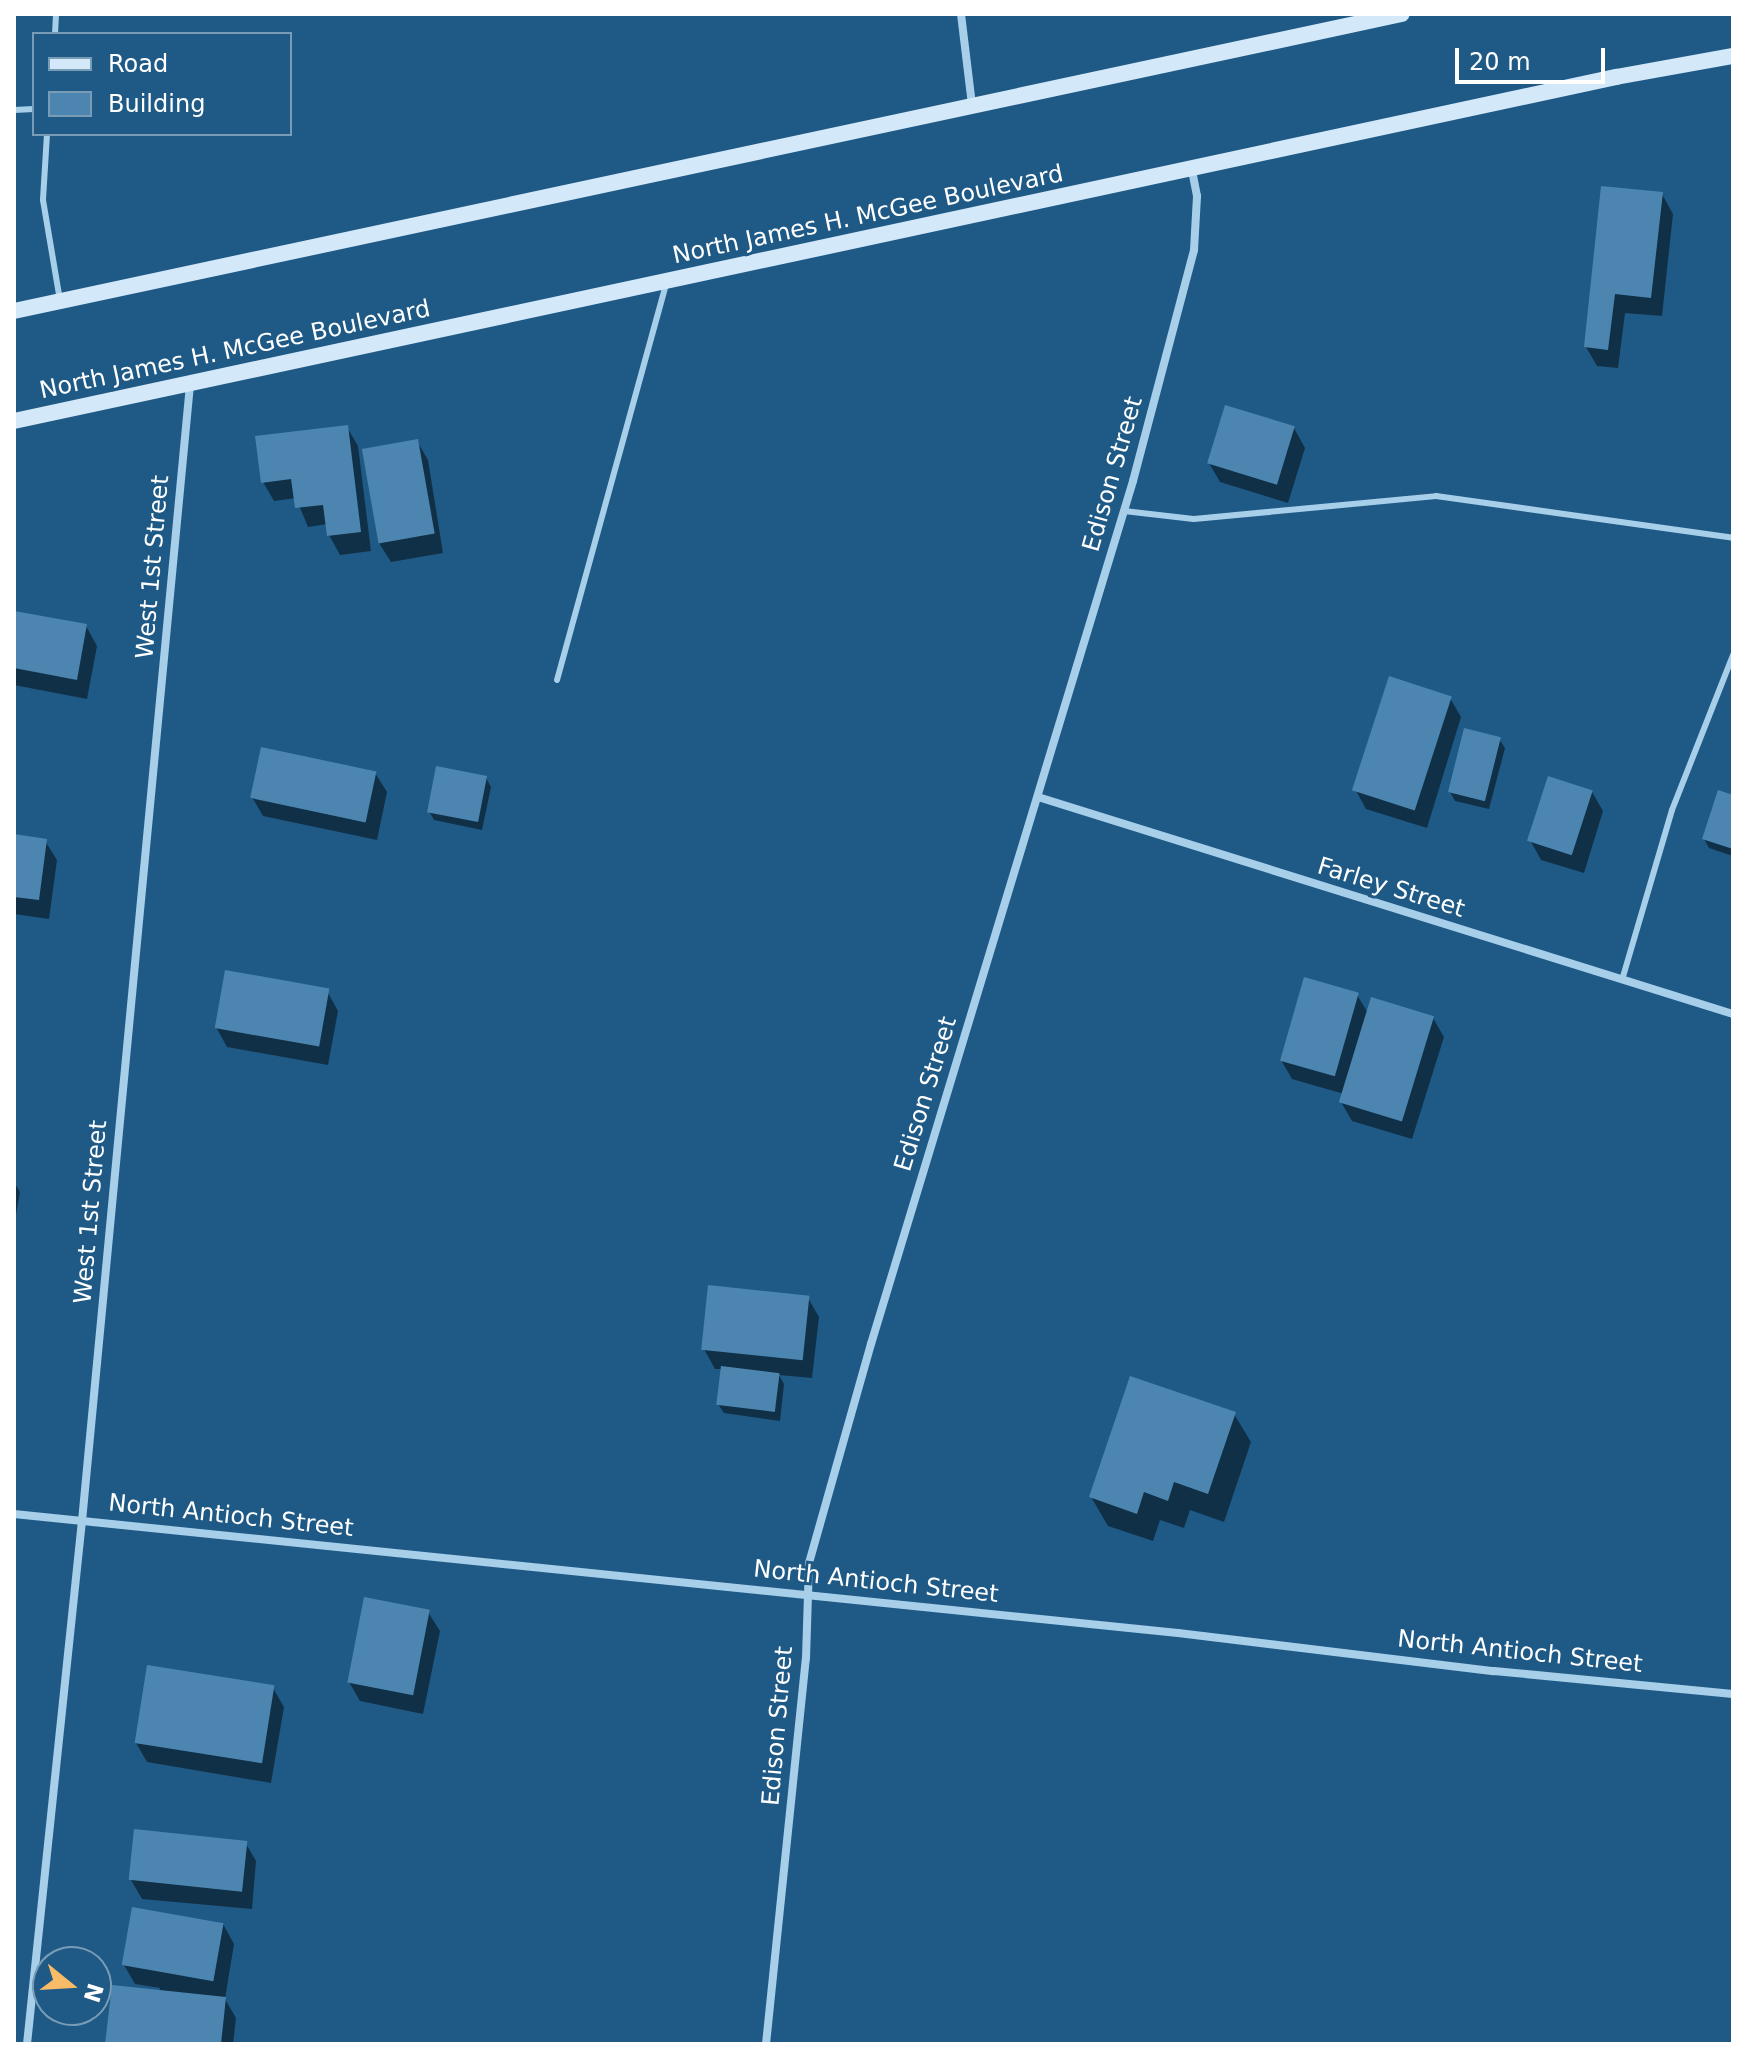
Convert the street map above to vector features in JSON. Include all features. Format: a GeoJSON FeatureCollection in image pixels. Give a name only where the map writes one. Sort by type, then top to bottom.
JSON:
{"type":"FeatureCollection","features":[{"type":"Feature","properties":{"kind":"main road"},"geometry":{"type":"LineString","coordinates":[[14,311],[1402,14]]}},
{"type":"Feature","properties":{"kind":"main road","name":"North James H. McGee Boulevard"},"geometry":{"type":"LineString","coordinates":[[14,421],[1616,77],[1733,56]]}},
{"type":"Feature","properties":{"kind":"street"},"geometry":{"type":"LineString","coordinates":[[961,14],[972,105]]}},
{"type":"Feature","properties":{"kind":"street","name":"Edison Street"},"geometry":{"type":"LineString","coordinates":[[766,2044],[806,1658],[809,1563],[871,1344],[1124,511],[1194,250],[1197,196],[1192,170]]}},
{"type":"Feature","properties":{"kind":"street","name":"West 1st Street"},"geometry":{"type":"LineString","coordinates":[[27,2044],[82,1521],[190,384]]}},
{"type":"Feature","properties":{"kind":"street","name":"Farley Street"},"geometry":{"type":"LineString","coordinates":[[1038,797],[1733,1014]]}},
{"type":"Feature","properties":{"kind":"street","name":"North Antioch Street"},"geometry":{"type":"LineString","coordinates":[[14,1514],[1733,1694]]}},
{"type":"Feature","properties":{"kind":"lane"},"geometry":{"type":"LineString","coordinates":[[47,136],[43,200],[60,301]]}},
{"type":"Feature","properties":{"kind":"lane"},"geometry":{"type":"LineString","coordinates":[[557,680],[667,282]]}},
{"type":"Feature","properties":{"kind":"lane"},"geometry":{"type":"LineString","coordinates":[[1124,511],[1194,519],[1436,496],[1733,538]]}},
{"type":"Feature","properties":{"kind":"lane"},"geometry":{"type":"LineString","coordinates":[[1622,980],[1672,810],[1733,655]]}},
{"type":"Feature","properties":{"kind":"building"},"geometry":{"type":"Polygon","coordinates":[[[1601,186],[1663,192],[1651,298],[1615,294],[1608,350],[1584,347],[1601,186]]]}},
{"type":"Feature","properties":{"kind":"building"},"geometry":{"type":"Polygon","coordinates":[[[1225,405],[1295,426],[1277,485],[1207,463],[1225,405]]]}},
{"type":"Feature","properties":{"kind":"building"},"geometry":{"type":"Polygon","coordinates":[[[348,425],[361,532],[327,536],[323,505],[295,508],[291,479],[261,483],[255,436],[348,425]]]}},
{"type":"Feature","properties":{"kind":"building"},"geometry":{"type":"Polygon","coordinates":[[[418,439],[435,534],[379,543],[362,449],[418,439]]]}},
{"type":"Feature","properties":{"kind":"building"},"geometry":{"type":"Polygon","coordinates":[[[14,611],[87,624],[77,680],[14,668],[14,611]]]}},
{"type":"Feature","properties":{"kind":"building"},"geometry":{"type":"Polygon","coordinates":[[[1389,676],[1452,696],[1415,811],[1352,790],[1389,676]]]}},
{"type":"Feature","properties":{"kind":"building"},"geometry":{"type":"Polygon","coordinates":[[[1464,728],[1501,737],[1485,801],[1448,792],[1464,728]]]}},
{"type":"Feature","properties":{"kind":"building"},"geometry":{"type":"Polygon","coordinates":[[[261,747],[376,772],[366,822],[250,798],[261,747]]]}},
{"type":"Feature","properties":{"kind":"building"},"geometry":{"type":"Polygon","coordinates":[[[436,766],[487,776],[478,822],[427,812],[436,766]]]}},
{"type":"Feature","properties":{"kind":"building"},"geometry":{"type":"Polygon","coordinates":[[[1548,776],[1593,791],[1572,855],[1527,841],[1548,776]]]}},
{"type":"Feature","properties":{"kind":"building"},"geometry":{"type":"Polygon","coordinates":[[[1718,790],[1733,795],[1733,849],[1702,839],[1718,790]]]}},
{"type":"Feature","properties":{"kind":"building"},"geometry":{"type":"Polygon","coordinates":[[[14,834],[47,839],[39,900],[14,897],[14,834]]]}},
{"type":"Feature","properties":{"kind":"building"},"geometry":{"type":"Polygon","coordinates":[[[225,970],[329,988],[319,1047],[215,1028],[225,970]]]}},
{"type":"Feature","properties":{"kind":"building"},"geometry":{"type":"Polygon","coordinates":[[[1304,977],[1359,993],[1335,1076],[1280,1061],[1304,977]]]}},
{"type":"Feature","properties":{"kind":"building"},"geometry":{"type":"Polygon","coordinates":[[[1371,997],[1434,1016],[1402,1121],[1339,1102],[1371,997]]]}},
{"type":"Feature","properties":{"kind":"building"},"geometry":{"type":"Polygon","coordinates":[[[708,1285],[809,1296],[803,1360],[701,1350],[708,1285]]]}},
{"type":"Feature","properties":{"kind":"building"},"geometry":{"type":"Polygon","coordinates":[[[721,1366],[780,1373],[775,1412],[716,1405],[721,1366]]]}},
{"type":"Feature","properties":{"kind":"building"},"geometry":{"type":"Polygon","coordinates":[[[1130,1376],[1236,1412],[1208,1494],[1174,1482],[1168,1501],[1144,1492],[1137,1514],[1089,1497],[1130,1376]]]}},
{"type":"Feature","properties":{"kind":"building"},"geometry":{"type":"Polygon","coordinates":[[[364,1597],[430,1610],[413,1695],[347,1682],[364,1597]]]}},
{"type":"Feature","properties":{"kind":"building"},"geometry":{"type":"Polygon","coordinates":[[[147,1665],[274,1685],[262,1763],[135,1743],[147,1665]]]}},
{"type":"Feature","properties":{"kind":"building"},"geometry":{"type":"Polygon","coordinates":[[[134,1829],[247,1841],[242,1892],[129,1880],[134,1829]]]}},
{"type":"Feature","properties":{"kind":"building"},"geometry":{"type":"Polygon","coordinates":[[[132,1907],[224,1923],[213,1981],[122,1965],[132,1907]]]}},
{"type":"Feature","properties":{"kind":"building"},"geometry":{"type":"Polygon","coordinates":[[[112,1985],[226,1997],[221,2044],[105,2044],[107,2026],[112,2026],[112,1985]]]}}]}
